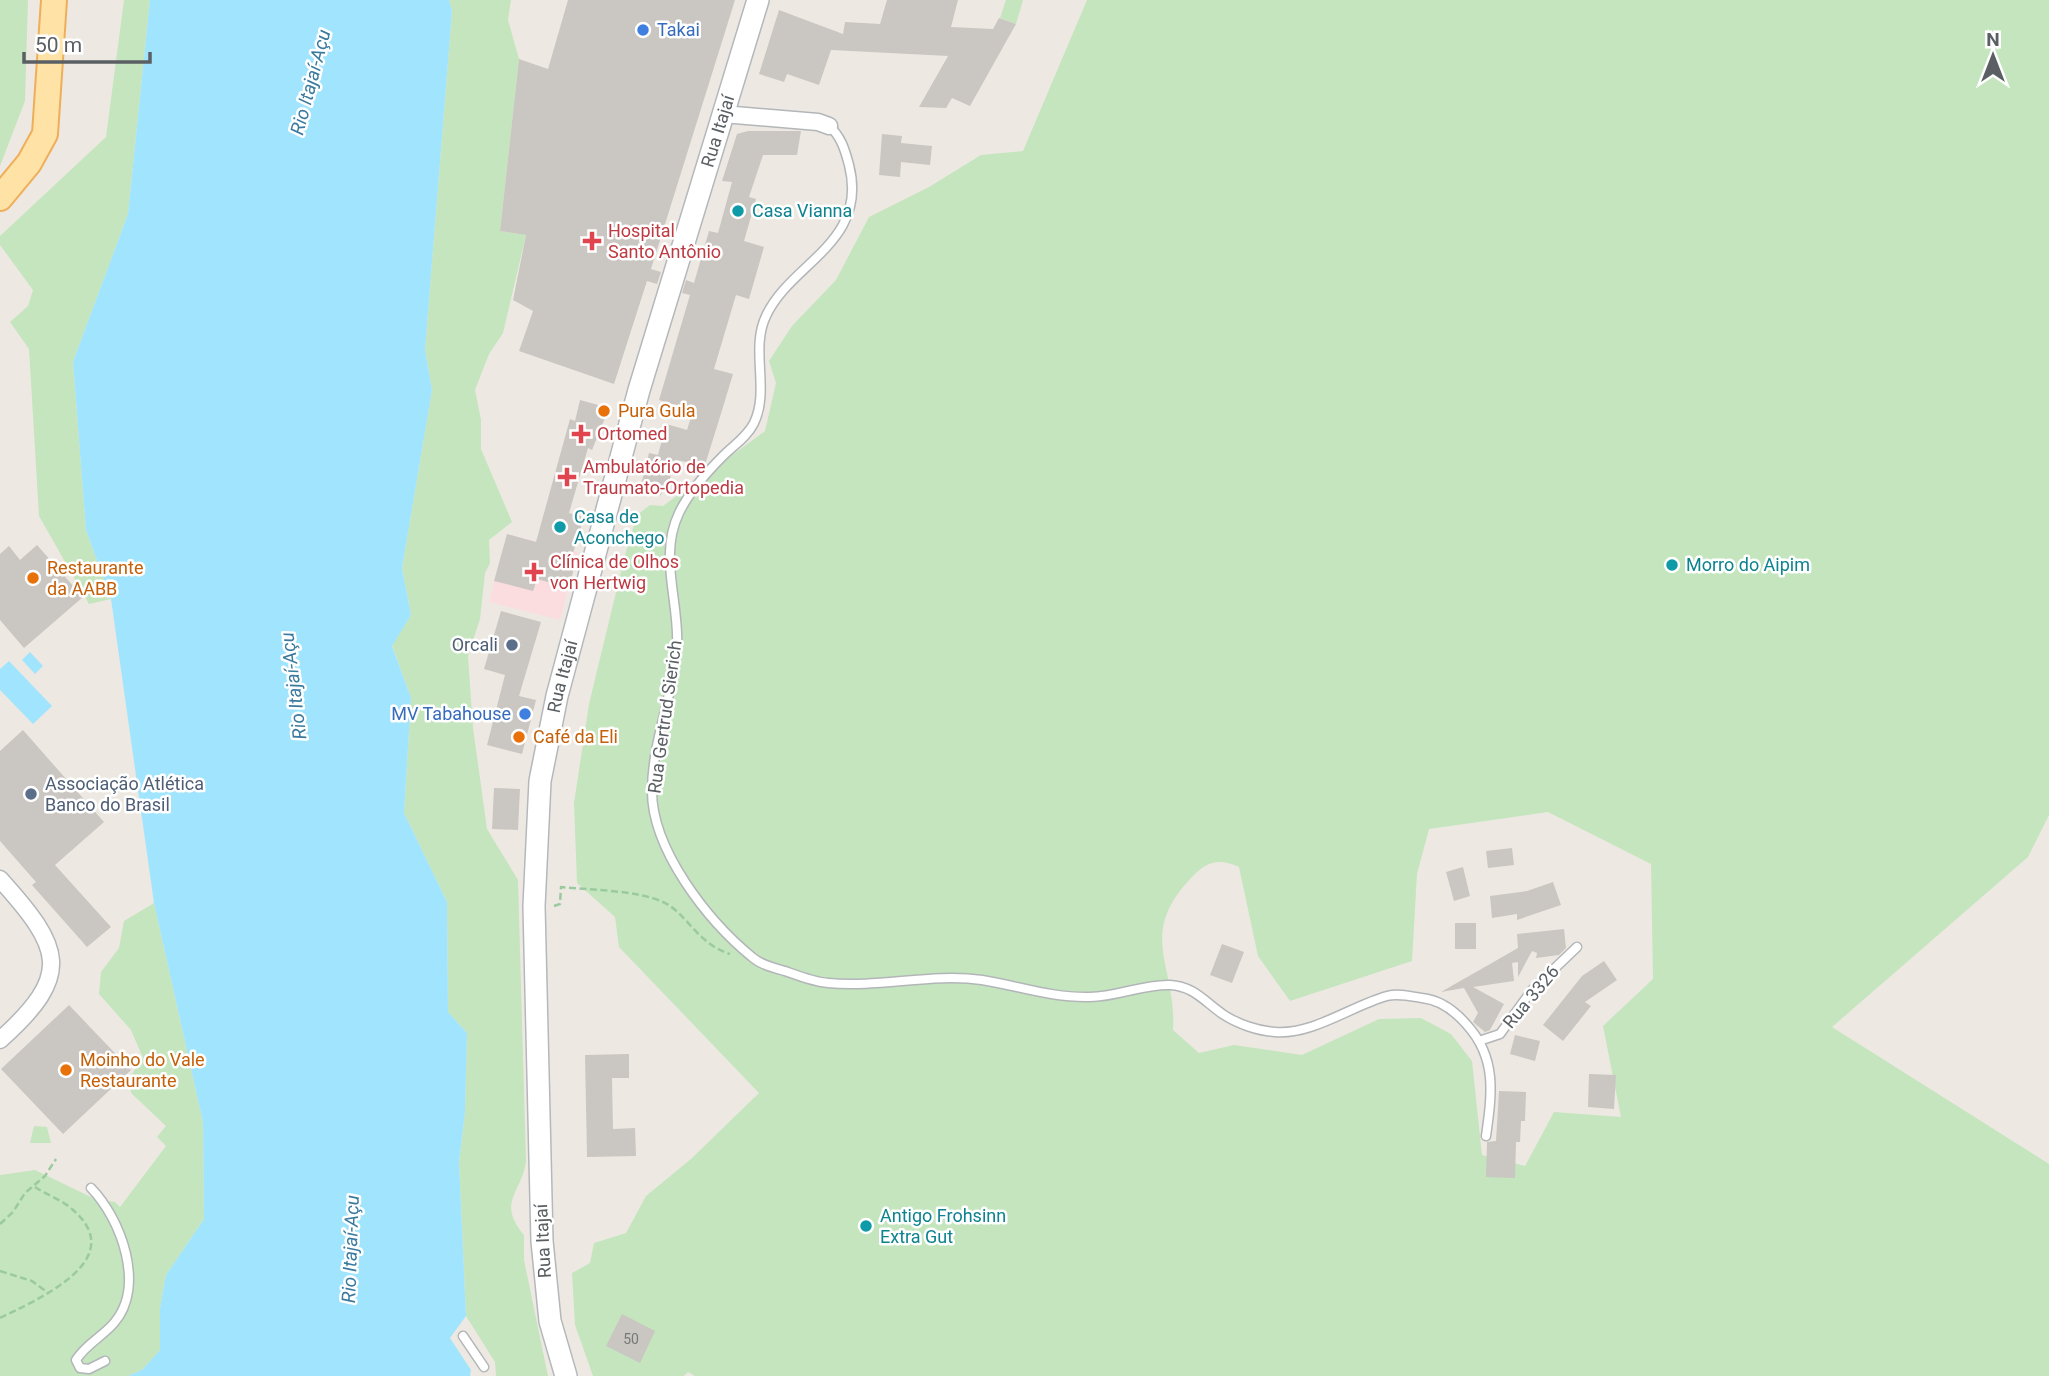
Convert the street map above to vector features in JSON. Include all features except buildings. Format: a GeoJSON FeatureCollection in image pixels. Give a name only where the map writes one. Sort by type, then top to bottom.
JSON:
{"type":"FeatureCollection","features":[{"type":"Feature","properties":{"kind":"main road"},"geometry":{"type":"LineString","coordinates":[[0,198],[29,163],[45,134],[54,0]]}},
{"type":"Feature","properties":{"kind":"main road","name":"Rua Itajaí"},"geometry":{"type":"LineString","coordinates":[[566,1376],[550,1321],[542,1241],[534,906],[540,781],[557,696],[639,390],[758,0]]}},
{"type":"Feature","properties":{"kind":"street","name":"Rua Gertrud Sierich"},"geometry":{"type":"LineString","coordinates":[[723,114],[818,122],[829,126]]}},
{"type":"Feature","properties":{"kind":"street"},"geometry":{"type":"LineString","coordinates":[[0,879],[36,921],[45,939],[51,972],[49,986],[37,1004],[0,1040]]}},
{"type":"Feature","properties":{"kind":"lane","name":"Rua Gertrud Sierich"},"geometry":{"type":"LineString","coordinates":[[829,126],[838,133],[851,173],[849,206],[843,223],[821,256],[768,311],[760,339],[759,405],[755,422],[698,485],[678,514],[670,545],[670,577],[678,642],[652,792],[657,830],[709,916],[756,962],[824,984],[870,984],[945,977],[984,980],[1051,996],[1084,998],[1113,997],[1151,986],[1174,985],[1192,990],[1226,1017],[1255,1029],[1278,1033],[1306,1028],[1395,994],[1434,999],[1457,1013],[1482,1040]]}},
{"type":"Feature","properties":{"kind":"lane","name":"Rua 3326"},"geometry":{"type":"LineString","coordinates":[[1482,1040],[1500,1034],[1532,990],[1577,947]]}},
{"type":"Feature","properties":{"kind":"lane"},"geometry":{"type":"LineString","coordinates":[[1482,1040],[1490,1080],[1486,1136]]}},
{"type":"Feature","properties":{"kind":"lane"},"geometry":{"type":"LineString","coordinates":[[91,1188],[116,1224],[126,1253],[128,1286],[125,1305],[116,1321],[84,1348],[76,1360],[80,1368],[89,1369],[105,1361]]}},
{"type":"Feature","properties":{"kind":"lane"},"geometry":{"type":"LineString","coordinates":[[463,1336],[484,1367]]}},
{"type":"Feature","properties":{"kind":"path"},"geometry":{"type":"LineString","coordinates":[[551,906],[561,904],[561,887],[639,896],[664,902],[712,948],[756,962]]}},
{"type":"Feature","properties":{"kind":"path"},"geometry":{"type":"LineString","coordinates":[[0,1224],[56,1159]]}},
{"type":"Feature","properties":{"kind":"path"},"geometry":{"type":"LineString","coordinates":[[0,1318],[48,1293],[84,1266],[90,1249],[91,1237],[72,1208],[50,1198],[35,1186]]}},
{"type":"Feature","properties":{"kind":"path"},"geometry":{"type":"LineString","coordinates":[[0,1271],[32,1281],[48,1293]]}},
{"type":"Feature","properties":{"kind":"shaded area","name":"Clínica de Olhos von Hertwig"},"geometry":{"type":"Polygon","coordinates":[[[507,534],[578,552],[560,620],[489,602],[507,534]]]}},
{"type":"Feature","properties":{"kind":"green space"},"geometry":{"type":"Polygon","coordinates":[[[0,0],[28,0],[25,101],[0,166],[0,0]]]}},
{"type":"Feature","properties":{"kind":"green space"},"geometry":{"type":"Polygon","coordinates":[[[124,0],[150,0],[128,214],[73,362],[86,530],[111,599],[89,604],[39,516],[29,349],[10,322],[28,306],[33,290],[0,245],[0,236],[106,137],[124,0]]]}},
{"type":"Feature","properties":{"kind":"green space"},"geometry":{"type":"Polygon","coordinates":[[[449,0],[511,0],[508,20],[519,59],[500,231],[526,235],[503,333],[489,354],[475,390],[481,420],[481,449],[512,522],[489,540],[490,563],[485,573],[480,619],[468,656],[473,728],[487,829],[518,880],[526,1161],[511,1206],[516,1224],[524,1235],[524,1260],[548,1376],[496,1376],[495,1362],[466,1316],[459,1162],[465,1112],[467,1033],[448,1012],[447,902],[404,813],[411,698],[392,645],[411,615],[402,568],[432,390],[425,350],[452,11],[449,0]]]}},
{"type":"Feature","properties":{"kind":"green space"},"geometry":{"type":"Polygon","coordinates":[[[1006,0],[1023,0],[1016,24],[1000,18],[1006,0]]]}},
{"type":"Feature","properties":{"kind":"green space"},"geometry":{"type":"Polygon","coordinates":[[[1087,0],[2049,0],[2049,815],[2028,857],[1832,1027],[2049,1164],[2049,1376],[695,1376],[688,1372],[684,1376],[593,1376],[575,1325],[572,1273],[590,1263],[594,1243],[626,1233],[646,1196],[691,1159],[759,1093],[619,947],[615,917],[577,883],[574,803],[589,704],[637,515],[650,505],[663,506],[765,431],[776,383],[769,361],[792,326],[836,280],[869,217],[929,187],[981,155],[1023,151],[1087,0]],[[1548,812],[1429,829],[1417,874],[1412,961],[1290,1001],[1258,956],[1239,867],[1219,862],[1208,864],[1192,877],[1175,898],[1166,916],[1162,934],[1173,1007],[1173,1030],[1199,1053],[1234,1045],[1302,1055],[1379,1019],[1421,1018],[1451,1034],[1472,1061],[1482,1155],[1525,1166],[1554,1112],[1621,1117],[1603,1026],[1653,979],[1651,864],[1548,812]]]}},
{"type":"Feature","properties":{"kind":"green space"},"geometry":{"type":"Polygon","coordinates":[[[154,903],[203,1122],[204,1219],[166,1275],[160,1308],[160,1350],[142,1370],[128,1376],[0,1376],[0,1175],[35,1170],[95,1199],[115,1202],[120,1207],[166,1146],[157,1137],[166,1126],[131,1093],[129,1078],[143,1058],[131,1030],[99,994],[101,972],[119,948],[124,921],[154,903]]]}},
{"type":"Feature","properties":{"kind":"green space"},"geometry":{"type":"Polygon","coordinates":[[[34,1126],[47,1127],[51,1143],[30,1143],[34,1126]]]}},
{"type":"Feature","properties":{"kind":"water","name":"Rio Itajaí-Açu"},"geometry":{"type":"Polygon","coordinates":[[[150,0],[449,0],[452,11],[425,350],[432,390],[402,568],[411,615],[392,646],[411,698],[404,813],[447,902],[448,1012],[467,1033],[465,1112],[459,1162],[466,1316],[450,1338],[471,1370],[470,1376],[128,1376],[142,1370],[160,1350],[160,1308],[166,1275],[204,1219],[203,1122],[154,903],[111,599],[86,530],[73,362],[128,214],[150,0]]]}},
{"type":"Feature","properties":{"kind":"water"},"geometry":{"type":"Polygon","coordinates":[[[30,652],[43,666],[35,674],[22,660],[30,652]]]}},
{"type":"Feature","properties":{"kind":"water"},"geometry":{"type":"Polygon","coordinates":[[[9,661],[52,706],[33,724],[0,690],[0,669],[9,661]]]}},
{"type":"Feature","properties":{"kind":"place","name":"Takai"},"geometry":{"type":"Point","coordinates":[643,30]}},
{"type":"Feature","properties":{"kind":"place","name":"Casa Vianna"},"geometry":{"type":"Point","coordinates":[738,211]}},
{"type":"Feature","properties":{"kind":"place","name":"Hospital Santo Antônio"},"geometry":{"type":"Point","coordinates":[592,241]}},
{"type":"Feature","properties":{"kind":"place","name":"Pura Gula"},"geometry":{"type":"Point","coordinates":[604,411]}},
{"type":"Feature","properties":{"kind":"place","name":"Ortomed"},"geometry":{"type":"Point","coordinates":[581,434]}},
{"type":"Feature","properties":{"kind":"place","name":"Ambulatório de Traumato-Ortopedia"},"geometry":{"type":"Point","coordinates":[567,477]}},
{"type":"Feature","properties":{"kind":"place","name":"Casa de Aconchego"},"geometry":{"type":"Point","coordinates":[560,527]}},
{"type":"Feature","properties":{"kind":"place","name":"Morro do Aipim"},"geometry":{"type":"Point","coordinates":[1672,565]}},
{"type":"Feature","properties":{"kind":"place","name":"Clínica de Olhos von Hertwig"},"geometry":{"type":"Point","coordinates":[534,572]}},
{"type":"Feature","properties":{"kind":"place","name":"Restaurante da AABB"},"geometry":{"type":"Point","coordinates":[33,578]}},
{"type":"Feature","properties":{"kind":"place","name":"Orcali"},"geometry":{"type":"Point","coordinates":[512,645]}},
{"type":"Feature","properties":{"kind":"place","name":"MV Tabahouse"},"geometry":{"type":"Point","coordinates":[525,714]}},
{"type":"Feature","properties":{"kind":"place","name":"Café da Eli"},"geometry":{"type":"Point","coordinates":[519,737]}},
{"type":"Feature","properties":{"kind":"place","name":"Associação Atlética Banco do Brasil"},"geometry":{"type":"Point","coordinates":[31,794]}},
{"type":"Feature","properties":{"kind":"place","name":"Moinho do Vale Restaurante"},"geometry":{"type":"Point","coordinates":[66,1070]}},
{"type":"Feature","properties":{"kind":"place","name":"Antigo Frohsinn Extra Gut"},"geometry":{"type":"Point","coordinates":[866,1226]}}]}
